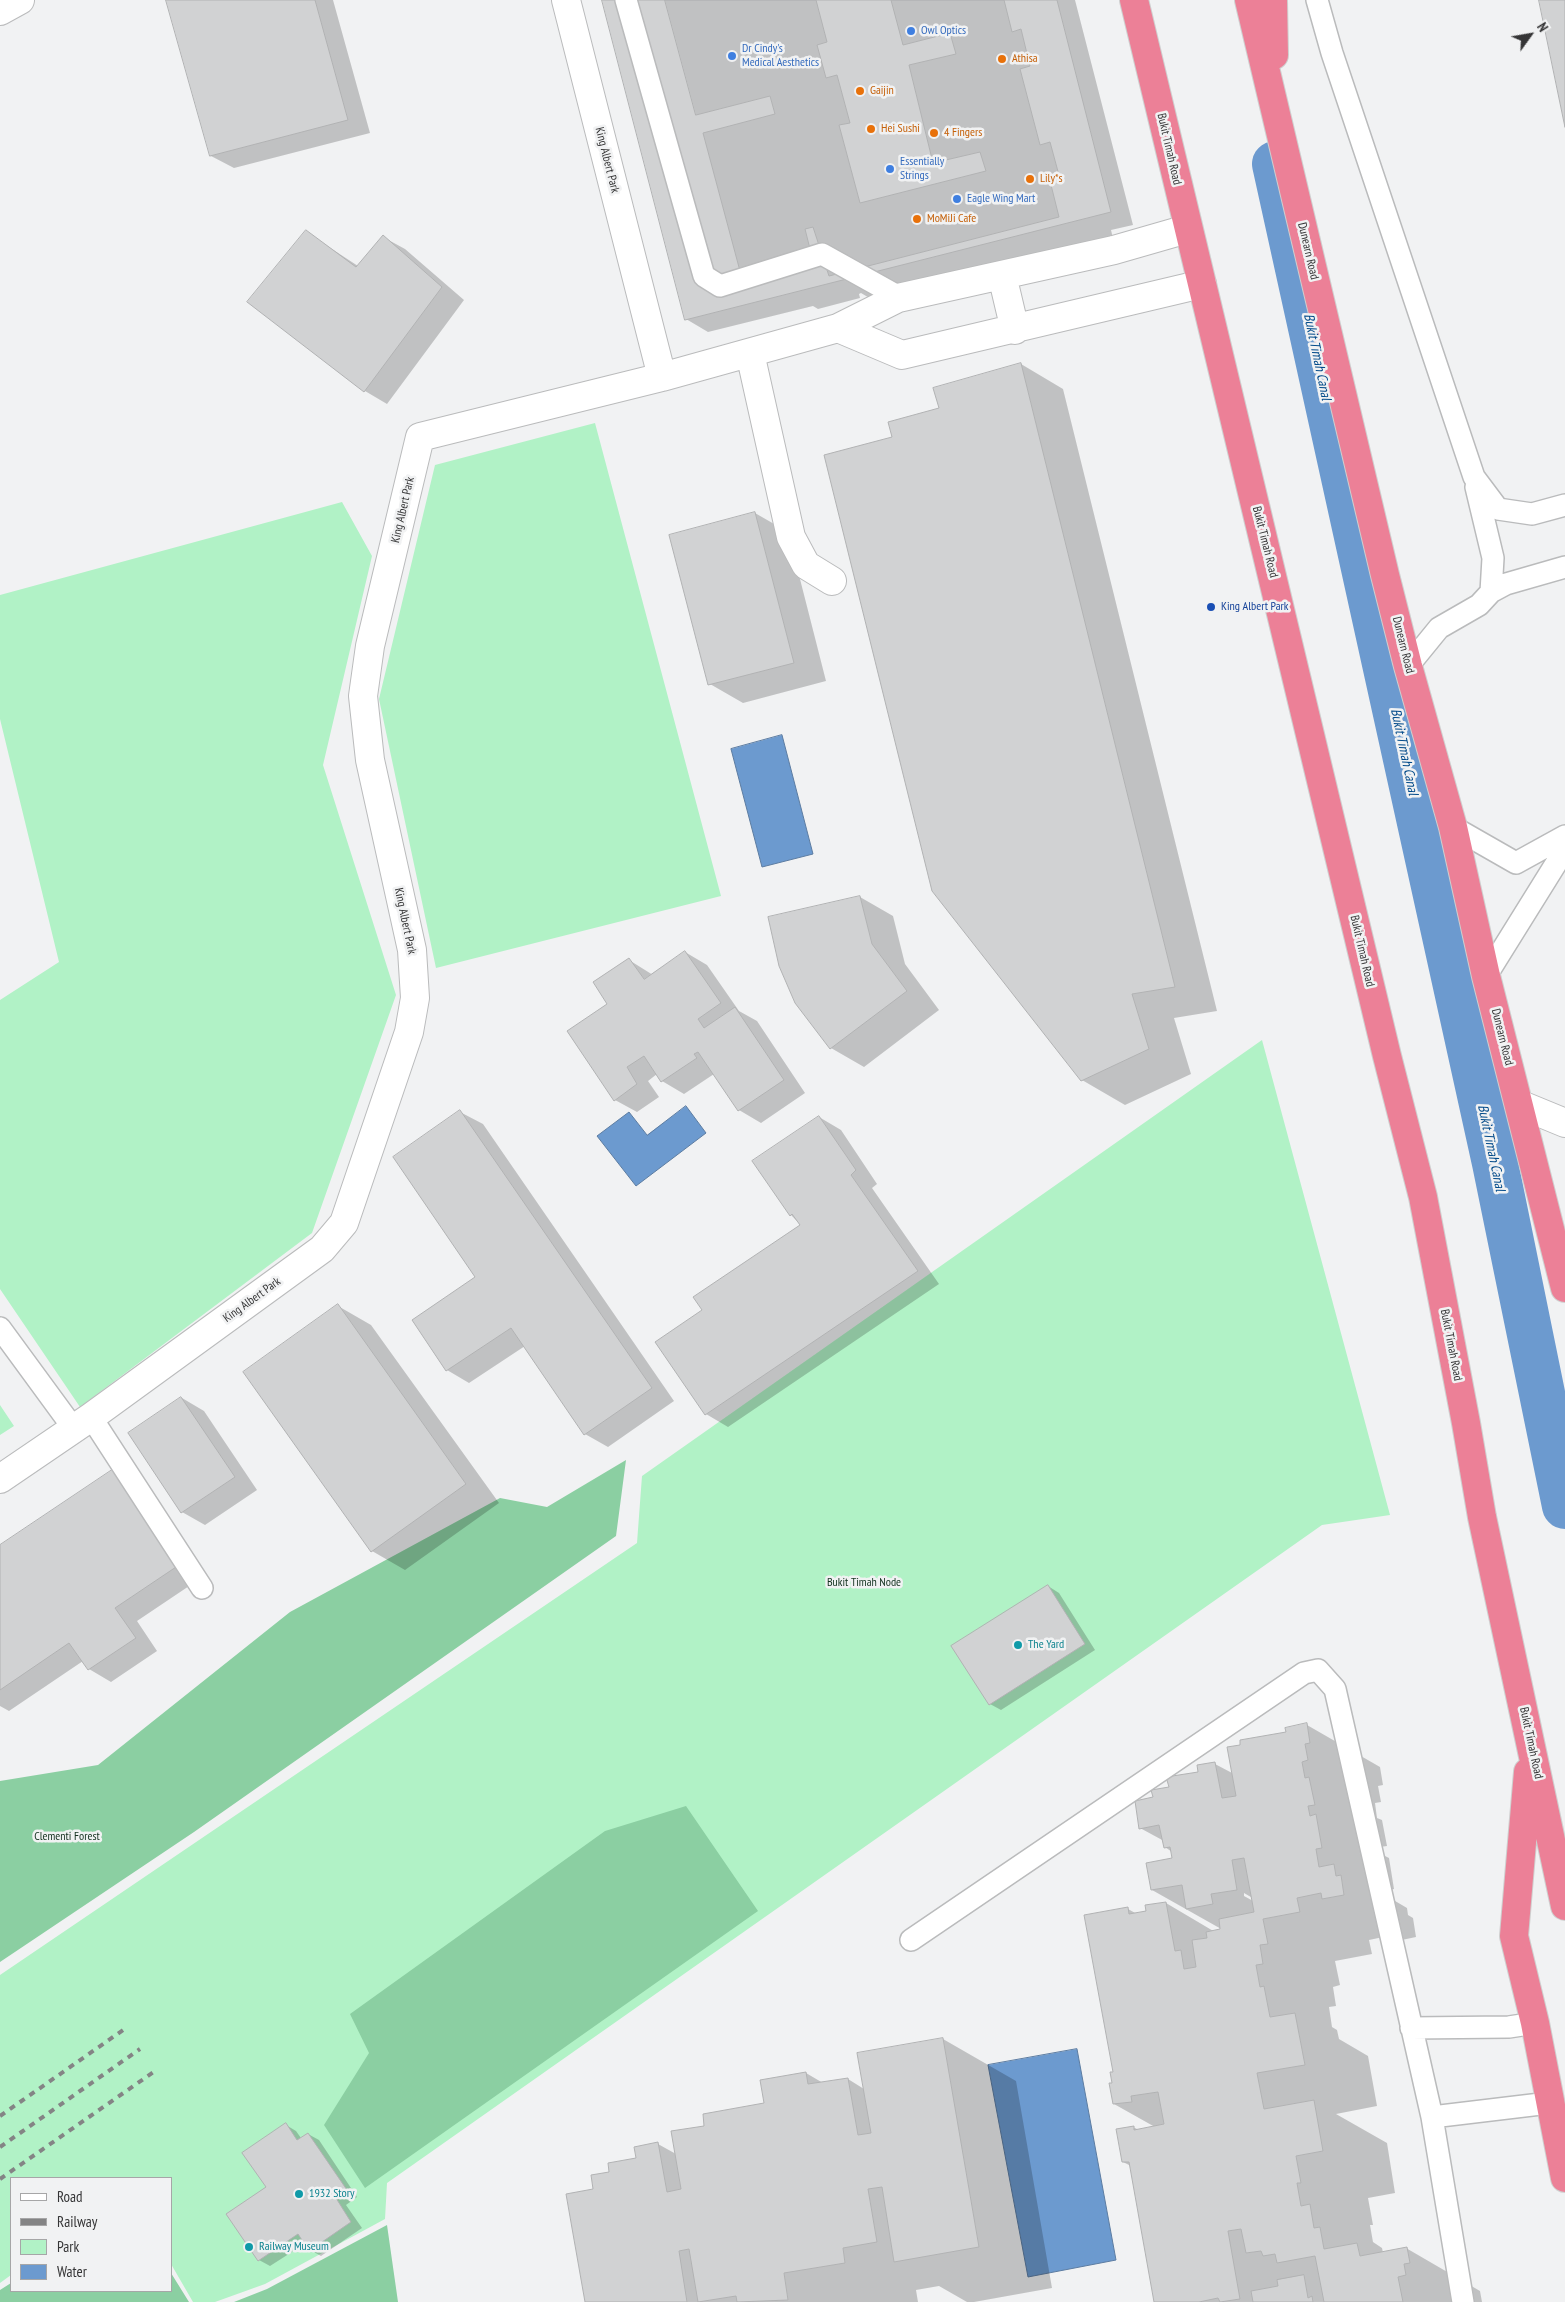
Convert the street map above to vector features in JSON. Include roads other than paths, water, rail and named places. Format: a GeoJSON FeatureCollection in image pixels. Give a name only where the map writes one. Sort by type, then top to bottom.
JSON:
{"type":"FeatureCollection","features":[{"type":"Feature","properties":{"kind":"highway","name":"Bukit Timah Road"},"geometry":{"type":"LineString","coordinates":[[1134,0],[1387,1056],[1423,1197],[1482,1517],[1565,1906]]}},
{"type":"Feature","properties":{"kind":"highway","name":"Dunearn Road"},"geometry":{"type":"LineString","coordinates":[[1250,0],[1274,111],[1408,666],[1453,826],[1486,976],[1565,1288]]}},
{"type":"Feature","properties":{"kind":"highway"},"geometry":{"type":"LineString","coordinates":[[1273,0],[1274,111]]}},
{"type":"Feature","properties":{"kind":"highway"},"geometry":{"type":"LineString","coordinates":[[1531,1743],[1514,1936],[1535,2023],[1549,2104],[1565,2178]]}},
{"type":"Feature","properties":{"kind":"street"},"geometry":{"type":"LineString","coordinates":[[0,11],[20,0]]}},
{"type":"Feature","properties":{"kind":"street","name":"King Albert Park"},"geometry":{"type":"LineString","coordinates":[[566,0],[662,377]]}},
{"type":"Feature","properties":{"kind":"street","name":"King Albert Park"},"geometry":{"type":"LineString","coordinates":[[0,1479],[82,1423],[322,1249],[344,1223],[409,1032],[415,998],[412,950],[370,760],[363,696],[370,646],[420,437],[662,377],[838,328],[901,298],[1114,250],[1188,228]]}},
{"type":"Feature","properties":{"kind":"street"},"geometry":{"type":"LineString","coordinates":[[1002,275],[1015,330]]}},
{"type":"Feature","properties":{"kind":"street"},"geometry":{"type":"LineString","coordinates":[[838,328],[902,355],[1015,330],[1202,284]]}},
{"type":"Feature","properties":{"kind":"street"},"geometry":{"type":"LineString","coordinates":[[750,353],[791,537],[806,565],[832,581]]}},
{"type":"Feature","properties":{"kind":"street"},"geometry":{"type":"LineString","coordinates":[[1519,1104],[1565,1123]]}},
{"type":"Feature","properties":{"kind":"lane"},"geometry":{"type":"LineString","coordinates":[[626,0],[704,276],[720,286],[822,254],[901,298]]}},
{"type":"Feature","properties":{"kind":"lane"},"geometry":{"type":"LineString","coordinates":[[1317,0],[1332,52],[1474,477],[1493,558],[1491,592]]}},
{"type":"Feature","properties":{"kind":"lane"},"geometry":{"type":"LineString","coordinates":[[1474,477],[1498,510],[1532,514],[1565,504]]}},
{"type":"Feature","properties":{"kind":"lane"},"geometry":{"type":"LineString","coordinates":[[1408,666],[1439,628],[1479,605],[1491,592],[1506,584],[1565,567]]}},
{"type":"Feature","properties":{"kind":"lane"},"geometry":{"type":"LineString","coordinates":[[1453,826],[1516,863],[1565,836]]}},
{"type":"Feature","properties":{"kind":"lane"},"geometry":{"type":"LineString","coordinates":[[1486,976],[1565,849]]}},
{"type":"Feature","properties":{"kind":"lane"},"geometry":{"type":"LineString","coordinates":[[0,1328],[82,1423],[202,1588]]}},
{"type":"Feature","properties":{"kind":"lane"},"geometry":{"type":"LineString","coordinates":[[911,1940],[1304,1673],[1318,1670],[1335,1689],[1432,2117],[1463,2302]]}},
{"type":"Feature","properties":{"kind":"lane"},"geometry":{"type":"LineString","coordinates":[[1412,2028],[1509,2027],[1535,2023]]}},
{"type":"Feature","properties":{"kind":"lane"},"geometry":{"type":"LineString","coordinates":[[1432,2117],[1549,2104]]}},
{"type":"Feature","properties":{"kind":"water"},"geometry":{"type":"Polygon","coordinates":[[[782,735],[813,854],[762,867],[731,749],[782,735]]]}},
{"type":"Feature","properties":{"kind":"water"},"geometry":{"type":"Polygon","coordinates":[[[686,1106],[706,1133],[636,1186],[597,1136],[629,1112],[647,1135],[686,1106]]]}},
{"type":"Feature","properties":{"kind":"water"},"geometry":{"type":"Polygon","coordinates":[[[1077,2049],[1116,2260],[1028,2277],[988,2065],[1077,2049]]]}},
{"type":"Feature","properties":{"kind":"waterway","name":"Bukit Timah Canal"},"geometry":{"type":"LineString","coordinates":[[1275,164],[1495,1163],[1565,1506]]}},
{"type":"Feature","properties":{"kind":"railway"},"geometry":{"type":"LineString","coordinates":[[0,2116],[126,2028]]}},
{"type":"Feature","properties":{"kind":"railway"},"geometry":{"type":"LineString","coordinates":[[0,2147],[140,2049]]}},
{"type":"Feature","properties":{"kind":"railway"},"geometry":{"type":"LineString","coordinates":[[0,2179],[155,2071]]}},
{"type":"Feature","properties":{"kind":"place","name":"Owl Optics"},"geometry":{"type":"Point","coordinates":[911,31]}},
{"type":"Feature","properties":{"kind":"place","name":"Dr Cindy's Medical Aesthetics"},"geometry":{"type":"Point","coordinates":[732,56]}},
{"type":"Feature","properties":{"kind":"place","name":"Athisa"},"geometry":{"type":"Point","coordinates":[1002,59]}},
{"type":"Feature","properties":{"kind":"place","name":"Gaijin"},"geometry":{"type":"Point","coordinates":[860,91]}},
{"type":"Feature","properties":{"kind":"place","name":"Hei Sushi"},"geometry":{"type":"Point","coordinates":[871,129]}},
{"type":"Feature","properties":{"kind":"place","name":"4 Fingers"},"geometry":{"type":"Point","coordinates":[934,133]}},
{"type":"Feature","properties":{"kind":"place","name":"Essentially Strings"},"geometry":{"type":"Point","coordinates":[890,169]}},
{"type":"Feature","properties":{"kind":"place","name":"Lily*s"},"geometry":{"type":"Point","coordinates":[1030,179]}},
{"type":"Feature","properties":{"kind":"place","name":"Eagle Wing Mart"},"geometry":{"type":"Point","coordinates":[957,199]}},
{"type":"Feature","properties":{"kind":"place","name":"MoMiJi Cafe"},"geometry":{"type":"Point","coordinates":[917,219]}},
{"type":"Feature","properties":{"kind":"place","name":"King Albert Park"},"geometry":{"type":"Point","coordinates":[1211,607]}},
{"type":"Feature","properties":{"kind":"place","name":"The Yard"},"geometry":{"type":"Point","coordinates":[1018,1645]}},
{"type":"Feature","properties":{"kind":"place","name":"1932 Story"},"geometry":{"type":"Point","coordinates":[299,2194]}},
{"type":"Feature","properties":{"kind":"place","name":"Railway Museum"},"geometry":{"type":"Point","coordinates":[249,2247]}},
{"type":"Feature","properties":{"kind":"park label","name":"Bukit Timah Node"},"geometry":{"type":"Point","coordinates":[864,1583]}},
{"type":"Feature","properties":{"kind":"park label","name":"Clementi Forest"},"geometry":{"type":"Point","coordinates":[67,1837]}}]}
